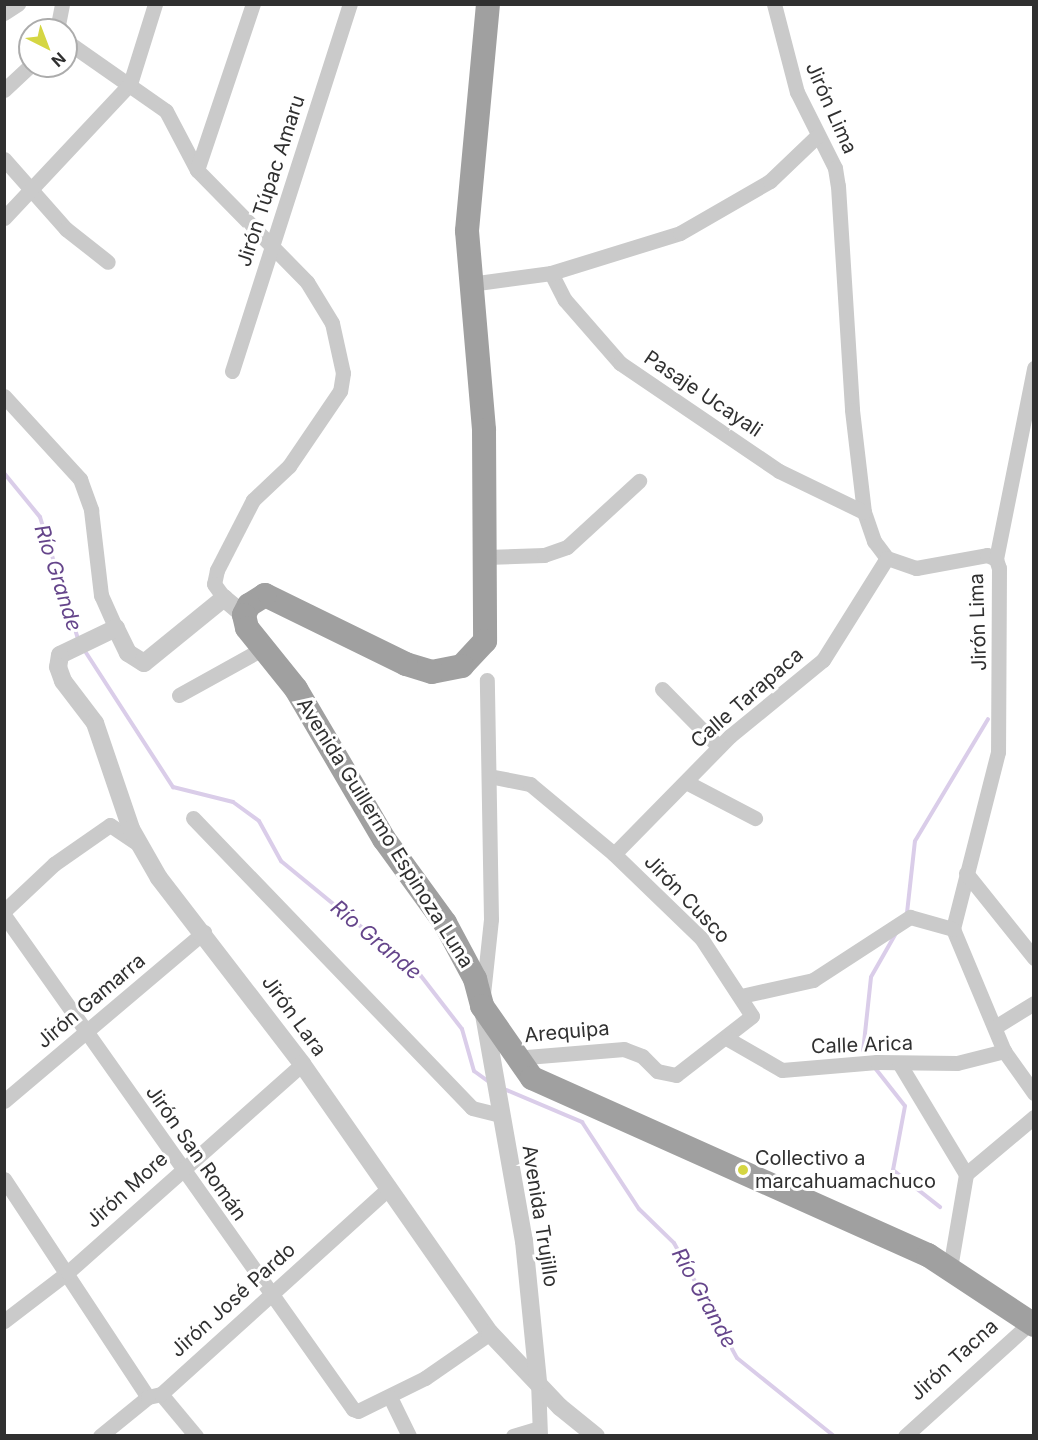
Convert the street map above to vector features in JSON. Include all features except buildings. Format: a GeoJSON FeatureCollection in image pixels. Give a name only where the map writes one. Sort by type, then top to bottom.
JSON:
{"type":"FeatureCollection","features":[{"type":"Feature","properties":{"kind":"highway"},"geometry":{"type":"LineString","coordinates":[[244,615],[256,597],[265,595],[406,664],[432,672],[449,670],[471,659],[488,631],[484,430],[467,231],[488,4]]}},
{"type":"Feature","properties":{"kind":"highway","name":"Avenida Guillermo Espinoza Luna"},"geometry":{"type":"LineString","coordinates":[[244,615],[262,649],[296,689],[384,839],[455,938],[482,1006],[514,1058],[531,1078],[550,1089],[950,1268],[1032,1322]]}},
{"type":"Feature","properties":{"kind":"street"},"geometry":{"type":"LineString","coordinates":[[4,13],[18,4]]}},
{"type":"Feature","properties":{"kind":"street"},"geometry":{"type":"LineString","coordinates":[[4,218],[130,84],[154,4]]}},
{"type":"Feature","properties":{"kind":"street"},"geometry":{"type":"LineString","coordinates":[[197,170],[253,4]]}},
{"type":"Feature","properties":{"kind":"street","name":"Jirón Túpac Amaru"},"geometry":{"type":"LineString","coordinates":[[232,370],[350,4]]}},
{"type":"Feature","properties":{"kind":"street","name":"Jirón Lima"},"geometry":{"type":"LineString","coordinates":[[774,4],[797,92],[816,137],[834,168],[838,186],[846,339],[864,512],[874,541],[888,558],[916,568],[987,555],[996,559],[1001,694],[998,752],[952,930]]}},
{"type":"Feature","properties":{"kind":"street"},"geometry":{"type":"LineString","coordinates":[[78,49],[130,84],[176,123],[197,170],[273,245],[322,301],[332,323],[343,373],[340,391],[324,418],[289,466],[253,500],[215,577],[214,584],[224,598],[244,615]]}},
{"type":"Feature","properties":{"kind":"street"},"geometry":{"type":"LineString","coordinates":[[4,90],[18,77]]}},
{"type":"Feature","properties":{"kind":"street"},"geometry":{"type":"LineString","coordinates":[[470,284],[551,273],[610,258],[699,223],[770,182],[816,137]]}},
{"type":"Feature","properties":{"kind":"street"},"geometry":{"type":"LineString","coordinates":[[4,159],[66,229],[108,262]]}},
{"type":"Feature","properties":{"kind":"street","name":"Pasaje Ucayali"},"geometry":{"type":"LineString","coordinates":[[551,273],[565,300],[620,363],[779,471],[864,512]]}},
{"type":"Feature","properties":{"kind":"street"},"geometry":{"type":"LineString","coordinates":[[996,559],[1034,368]]}},
{"type":"Feature","properties":{"kind":"street"},"geometry":{"type":"LineString","coordinates":[[4,396],[80,479],[91,510],[101,595],[111,631],[128,653],[144,663],[224,598]]}},
{"type":"Feature","properties":{"kind":"street"},"geometry":{"type":"LineString","coordinates":[[485,557],[544,555],[567,548],[639,481]]}},
{"type":"Feature","properties":{"kind":"street","name":"Calle Tarapaca"},"geometry":{"type":"LineString","coordinates":[[614,854],[719,747],[823,660],[888,558]]}},
{"type":"Feature","properties":{"kind":"street","name":"Jirón Lara"},"geometry":{"type":"LineString","coordinates":[[111,631],[60,655],[63,681],[95,723],[140,846],[159,878],[204,932],[302,1064],[490,1333],[596,1436]]}},
{"type":"Feature","properties":{"kind":"street"},"geometry":{"type":"LineString","coordinates":[[179,695],[262,649]]}},
{"type":"Feature","properties":{"kind":"street"},"geometry":{"type":"LineString","coordinates":[[482,1006],[491,919],[487,680]]}},
{"type":"Feature","properties":{"kind":"street"},"geometry":{"type":"LineString","coordinates":[[662,689],[719,747]]}},
{"type":"Feature","properties":{"kind":"street","name":"Jirón Cusco"},"geometry":{"type":"LineString","coordinates":[[489,776],[531,784],[614,854],[701,938],[741,996]]}},
{"type":"Feature","properties":{"kind":"street"},"geometry":{"type":"LineString","coordinates":[[686,782],[755,818]]}},
{"type":"Feature","properties":{"kind":"street"},"geometry":{"type":"LineString","coordinates":[[193,818],[472,1108],[500,1112]]}},
{"type":"Feature","properties":{"kind":"street"},"geometry":{"type":"LineString","coordinates":[[4,911],[54,864],[110,825],[140,846]]}},
{"type":"Feature","properties":{"kind":"street"},"geometry":{"type":"LineString","coordinates":[[966,873],[1034,958]]}},
{"type":"Feature","properties":{"kind":"street","name":"Jirón San Román"},"geometry":{"type":"LineString","coordinates":[[4,915],[348,1405],[358,1411],[390,1397]]}},
{"type":"Feature","properties":{"kind":"street"},"geometry":{"type":"LineString","coordinates":[[741,996],[813,980],[910,916],[952,930],[1004,1051],[1034,1093]]}},
{"type":"Feature","properties":{"kind":"street","name":"Jirón Gamarra"},"geometry":{"type":"LineString","coordinates":[[4,1101],[204,932]]}},
{"type":"Feature","properties":{"kind":"street","name":"Arequipa"},"geometry":{"type":"LineString","coordinates":[[514,1058],[624,1049],[642,1056],[657,1071],[676,1075],[728,1039],[751,1019],[741,996]]}},
{"type":"Feature","properties":{"kind":"street"},"geometry":{"type":"LineString","coordinates":[[995,1027],[1034,1003]]}},
{"type":"Feature","properties":{"kind":"street","name":"Avenida Trujillo"},"geometry":{"type":"LineString","coordinates":[[482,1006],[524,1241],[538,1381],[540,1432]]}},
{"type":"Feature","properties":{"kind":"street","name":"Calle Arica"},"geometry":{"type":"LineString","coordinates":[[728,1039],[782,1070],[899,1063],[957,1063],[1004,1051]]}},
{"type":"Feature","properties":{"kind":"street"},"geometry":{"type":"LineString","coordinates":[[899,1063],[966,1174]]}},
{"type":"Feature","properties":{"kind":"street","name":"Jirón More"},"geometry":{"type":"LineString","coordinates":[[4,1321],[68,1272],[182,1168],[302,1064]]}},
{"type":"Feature","properties":{"kind":"street"},"geometry":{"type":"LineString","coordinates":[[950,1268],[966,1174],[1034,1117]]}},
{"type":"Feature","properties":{"kind":"street"},"geometry":{"type":"LineString","coordinates":[[4,1179],[154,1396],[196,1436]]}},
{"type":"Feature","properties":{"kind":"street","name":"Jirón José Pardo"},"geometry":{"type":"LineString","coordinates":[[100,1436],[154,1396],[389,1188]]}},
{"type":"Feature","properties":{"kind":"street","name":"Jirón Tacna"},"geometry":{"type":"LineString","coordinates":[[905,1436],[1032,1322]]}},
{"type":"Feature","properties":{"kind":"street"},"geometry":{"type":"LineString","coordinates":[[409,1436],[390,1397],[490,1333]]}},
{"type":"Feature","properties":{"kind":"street"},"geometry":{"type":"LineString","coordinates":[[513,1436],[540,1432]]}},
{"type":"Feature","properties":{"kind":"waterway","name":"Río Grande"},"geometry":{"type":"LineString","coordinates":[[4,473],[40,517],[78,639]]}},
{"type":"Feature","properties":{"kind":"waterway","name":"Río Grande"},"geometry":{"type":"LineString","coordinates":[[83,648],[173,787],[233,802],[259,821],[281,861],[421,976],[462,1029],[474,1071],[492,1084]]}},
{"type":"Feature","properties":{"kind":"waterway"},"geometry":{"type":"LineString","coordinates":[[907,913],[915,841],[988,719]]}},
{"type":"Feature","properties":{"kind":"waterway"},"geometry":{"type":"LineString","coordinates":[[863,1052],[871,977],[896,933]]}},
{"type":"Feature","properties":{"kind":"waterway"},"geometry":{"type":"LineString","coordinates":[[875,1068],[905,1106],[893,1170],[940,1207]]}},
{"type":"Feature","properties":{"kind":"waterway","name":"Río Grande"},"geometry":{"type":"LineString","coordinates":[[504,1089],[582,1122],[639,1209],[674,1243],[737,1358],[834,1436]]}},
{"type":"Feature","properties":{"kind":"place","name":"Collectivo a marcahuamachuco"},"geometry":{"type":"Point","coordinates":[743,1170]}}]}
